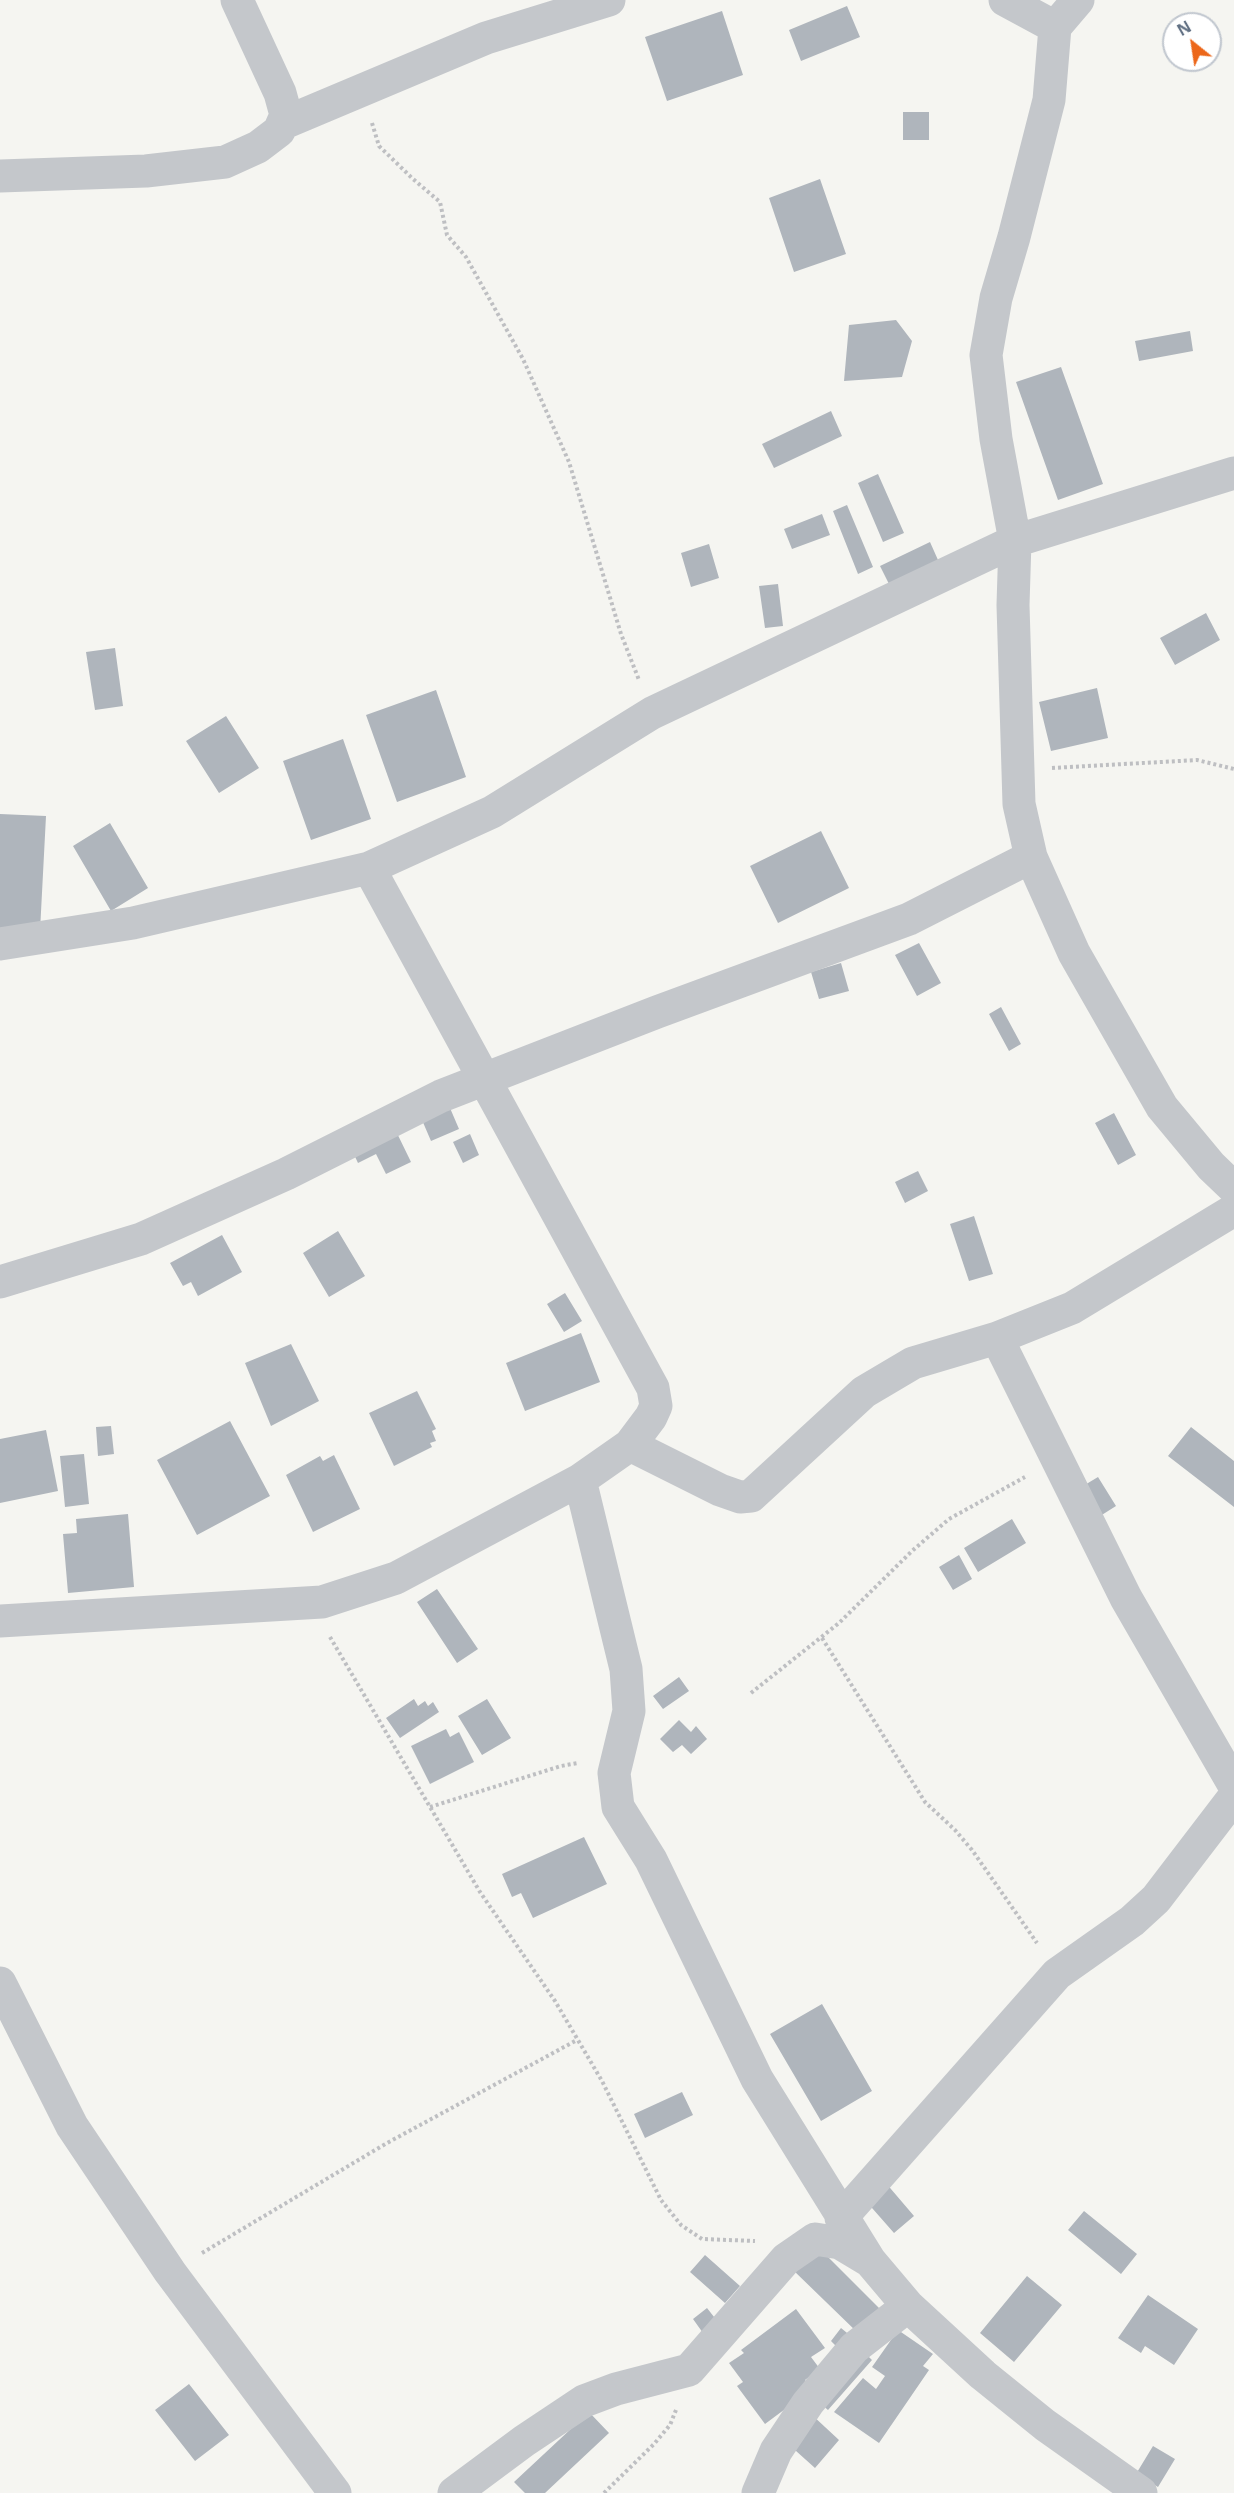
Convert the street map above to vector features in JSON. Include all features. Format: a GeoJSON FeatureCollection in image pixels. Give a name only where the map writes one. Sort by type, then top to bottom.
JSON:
{"type":"FeatureCollection","features":[{"type":"Feature","properties":{"kind":"street"},"geometry":{"type":"LineString","coordinates":[[0,176],[146,171],[225,162],[258,147],[279,131],[286,115],[280,93],[237,0]]}},
{"type":"Feature","properties":{"kind":"street"},"geometry":{"type":"LineString","coordinates":[[284,123],[486,38],[609,0]]}},
{"type":"Feature","properties":{"kind":"street"},"geometry":{"type":"LineString","coordinates":[[1005,0],[1055,27]]}},
{"type":"Feature","properties":{"kind":"street"},"geometry":{"type":"LineString","coordinates":[[1078,0],[1055,27],[1049,100],[996,298],[986,355],[996,439],[1015,541],[1013,605],[1020,804],[1031,857],[1074,953],[1162,1107],[1210,1166],[1234,1188]]}},
{"type":"Feature","properties":{"kind":"street"},"geometry":{"type":"LineString","coordinates":[[0,944],[133,923],[369,868],[492,812],[652,714],[1015,541],[1234,472]]}},
{"type":"Feature","properties":{"kind":"street"},"geometry":{"type":"LineString","coordinates":[[0,1282],[141,1239],[286,1174],[441,1096],[667,1008],[909,919],[1031,857]]}},
{"type":"Feature","properties":{"kind":"street"},"geometry":{"type":"LineString","coordinates":[[0,1621],[322,1602],[396,1578],[580,1480],[630,1445],[651,1418],[656,1406],[653,1388],[369,868]]}},
{"type":"Feature","properties":{"kind":"street"},"geometry":{"type":"LineString","coordinates":[[630,1445],[720,1490],[740,1497],[751,1496],[864,1392],[913,1363],[998,1338],[1072,1308],[1234,1210]]}},
{"type":"Feature","properties":{"kind":"street"},"geometry":{"type":"LineString","coordinates":[[998,1338],[1126,1598],[1234,1785]]}},
{"type":"Feature","properties":{"kind":"street"},"geometry":{"type":"LineString","coordinates":[[580,1480],[626,1669],[629,1711],[614,1773],[618,1808],[651,1860],[757,2079],[870,2261],[908,2306],[983,2375],[1045,2426],[1141,2493]]}},
{"type":"Feature","properties":{"kind":"street"},"geometry":{"type":"LineString","coordinates":[[842,2218],[1058,1974],[1132,1921],[1156,1899],[1234,1797]]}},
{"type":"Feature","properties":{"kind":"street"},"geometry":{"type":"LineString","coordinates":[[0,1983],[72,2126],[170,2272],[335,2493]]}},
{"type":"Feature","properties":{"kind":"street"},"geometry":{"type":"LineString","coordinates":[[454,2493],[524,2440],[584,2401],[616,2389],[689,2370],[786,2259],[815,2239],[840,2243],[870,2261]]}},
{"type":"Feature","properties":{"kind":"street"},"geometry":{"type":"LineString","coordinates":[[758,2493],[776,2451],[808,2403],[854,2348],[908,2306]]}},
{"type":"Feature","properties":{"kind":"path"},"geometry":{"type":"LineString","coordinates":[[362,91],[379,146],[412,179],[440,202],[447,235],[466,257],[524,359],[569,462],[621,634],[652,714]]}},
{"type":"Feature","properties":{"kind":"path"},"geometry":{"type":"LineString","coordinates":[[1018,770],[1197,760],[1234,769]]}},
{"type":"Feature","properties":{"kind":"path"},"geometry":{"type":"LineString","coordinates":[[751,1693],[822,1638],[912,1551],[949,1519],[1057,1459]]}},
{"type":"Feature","properties":{"kind":"path"},"geometry":{"type":"LineString","coordinates":[[310,1603],[480,1892],[555,2001],[602,2081],[661,2200],[681,2225],[702,2239],[773,2241],[815,2239]]}},
{"type":"Feature","properties":{"kind":"path"},"geometry":{"type":"LineString","coordinates":[[822,1638],[925,1802],[955,1830],[972,1850],[1058,1974]]}},
{"type":"Feature","properties":{"kind":"path"},"geometry":{"type":"LineString","coordinates":[[430,1807],[561,1766],[618,1755]]}},
{"type":"Feature","properties":{"kind":"path"},"geometry":{"type":"LineString","coordinates":[[170,2272],[387,2143],[577,2040]]}},
{"type":"Feature","properties":{"kind":"path"},"geometry":{"type":"LineString","coordinates":[[604,2493],[670,2425],[689,2370]]}},
{"type":"Feature","properties":{"kind":"building"},"geometry":{"type":"Polygon","coordinates":[[[847,6],[860,37],[801,61],[789,30],[847,6]]]}},
{"type":"Feature","properties":{"kind":"building"},"geometry":{"type":"Polygon","coordinates":[[[722,11],[743,75],[667,101],[645,37],[722,11]]]}},
{"type":"Feature","properties":{"kind":"building"},"geometry":{"type":"Polygon","coordinates":[[[903,112],[929,112],[929,140],[903,140],[903,112]]]}},
{"type":"Feature","properties":{"kind":"building"},"geometry":{"type":"Polygon","coordinates":[[[820,179],[846,254],[794,272],[769,198],[820,179]]]}},
{"type":"Feature","properties":{"kind":"building"},"geometry":{"type":"Polygon","coordinates":[[[896,320],[912,341],[902,377],[844,381],[849,325],[896,320]]]}},
{"type":"Feature","properties":{"kind":"building"},"geometry":{"type":"Polygon","coordinates":[[[1190,331],[1193,351],[1139,361],[1135,341],[1190,331]]]}},
{"type":"Feature","properties":{"kind":"building"},"geometry":{"type":"Polygon","coordinates":[[[1061,367],[1103,484],[1058,500],[1016,382],[1061,367]]]}},
{"type":"Feature","properties":{"kind":"building"},"geometry":{"type":"Polygon","coordinates":[[[831,411],[842,436],[774,468],[762,444],[831,411]]]}},
{"type":"Feature","properties":{"kind":"building"},"geometry":{"type":"Polygon","coordinates":[[[878,474],[904,533],[883,542],[858,483],[878,474]]]}},
{"type":"Feature","properties":{"kind":"building"},"geometry":{"type":"Polygon","coordinates":[[[847,505],[873,567],[858,574],[833,511],[847,505]]]}},
{"type":"Feature","properties":{"kind":"building"},"geometry":{"type":"Polygon","coordinates":[[[822,514],[830,535],[792,549],[784,529],[822,514]]]}},
{"type":"Feature","properties":{"kind":"building"},"geometry":{"type":"Polygon","coordinates":[[[930,542],[938,560],[889,584],[880,566],[930,542]]]}},
{"type":"Feature","properties":{"kind":"building"},"geometry":{"type":"Polygon","coordinates":[[[709,544],[719,578],[691,587],[681,553],[709,544]]]}},
{"type":"Feature","properties":{"kind":"building"},"geometry":{"type":"Polygon","coordinates":[[[778,584],[783,626],[765,628],[759,586],[778,584]]]}},
{"type":"Feature","properties":{"kind":"building"},"geometry":{"type":"Polygon","coordinates":[[[1206,613],[1220,640],[1175,665],[1160,638],[1206,613]]]}},
{"type":"Feature","properties":{"kind":"building"},"geometry":{"type":"Polygon","coordinates":[[[115,648],[123,706],[95,710],[86,652],[115,648]]]}},
{"type":"Feature","properties":{"kind":"building"},"geometry":{"type":"Polygon","coordinates":[[[1097,688],[1108,738],[1051,751],[1039,702],[1097,688]]]}},
{"type":"Feature","properties":{"kind":"building"},"geometry":{"type":"Polygon","coordinates":[[[436,690],[466,777],[397,802],[366,715],[436,690]]]}},
{"type":"Feature","properties":{"kind":"building"},"geometry":{"type":"Polygon","coordinates":[[[226,716],[259,768],[219,793],[186,741],[226,716]]]}},
{"type":"Feature","properties":{"kind":"building"},"geometry":{"type":"Polygon","coordinates":[[[343,739],[371,819],[311,840],[283,761],[343,739]]]}},
{"type":"Feature","properties":{"kind":"building"},"geometry":{"type":"Polygon","coordinates":[[[0,814],[46,816],[40,931],[0,930],[0,814]]]}},
{"type":"Feature","properties":{"kind":"building"},"geometry":{"type":"Polygon","coordinates":[[[110,823],[148,888],[111,911],[73,846],[110,823]]]}},
{"type":"Feature","properties":{"kind":"building"},"geometry":{"type":"Polygon","coordinates":[[[821,831],[849,888],[778,923],[750,866],[821,831]]]}},
{"type":"Feature","properties":{"kind":"building"},"geometry":{"type":"Polygon","coordinates":[[[919,943],[941,983],[917,996],[895,955],[919,943]]]}},
{"type":"Feature","properties":{"kind":"building"},"geometry":{"type":"Polygon","coordinates":[[[841,963],[849,991],[819,999],[811,972],[841,963]]]}},
{"type":"Feature","properties":{"kind":"building"},"geometry":{"type":"Polygon","coordinates":[[[1001,1007],[1021,1044],[1009,1051],[989,1014],[1001,1007]]]}},
{"type":"Feature","properties":{"kind":"building"},"geometry":{"type":"Polygon","coordinates":[[[447,1101],[459,1129],[431,1141],[419,1113],[447,1101]]]}},
{"type":"Feature","properties":{"kind":"building"},"geometry":{"type":"Polygon","coordinates":[[[1114,1113],[1136,1155],[1118,1165],[1095,1123],[1114,1113]]]}},
{"type":"Feature","properties":{"kind":"building"},"geometry":{"type":"Polygon","coordinates":[[[393,1125],[411,1162],[386,1174],[376,1154],[358,1163],[350,1146],[393,1125]]]}},
{"type":"Feature","properties":{"kind":"building"},"geometry":{"type":"Polygon","coordinates":[[[470,1134],[479,1155],[463,1163],[453,1142],[470,1134]]]}},
{"type":"Feature","properties":{"kind":"building"},"geometry":{"type":"Polygon","coordinates":[[[918,1171],[928,1191],[905,1203],[895,1182],[918,1171]]]}},
{"type":"Feature","properties":{"kind":"building"},"geometry":{"type":"Polygon","coordinates":[[[974,1216],[993,1274],[969,1281],[950,1224],[974,1216]]]}},
{"type":"Feature","properties":{"kind":"building"},"geometry":{"type":"Polygon","coordinates":[[[338,1231],[365,1276],[329,1297],[303,1253],[338,1231]]]}},
{"type":"Feature","properties":{"kind":"building"},"geometry":{"type":"Polygon","coordinates":[[[222,1235],[242,1272],[198,1296],[191,1282],[183,1286],[170,1263],[222,1235]]]}},
{"type":"Feature","properties":{"kind":"building"},"geometry":{"type":"Polygon","coordinates":[[[565,1293],[582,1321],[564,1332],[547,1304],[565,1293]]]}},
{"type":"Feature","properties":{"kind":"building"},"geometry":{"type":"Polygon","coordinates":[[[581,1333],[600,1382],[525,1411],[506,1363],[581,1333]]]}},
{"type":"Feature","properties":{"kind":"building"},"geometry":{"type":"Polygon","coordinates":[[[291,1344],[319,1401],[271,1426],[245,1363],[291,1344]]]}},
{"type":"Feature","properties":{"kind":"building"},"geometry":{"type":"Polygon","coordinates":[[[417,1391],[436,1429],[432,1431],[436,1441],[430,1443],[432,1447],[394,1466],[369,1413],[417,1391]]]}},
{"type":"Feature","properties":{"kind":"building"},"geometry":{"type":"Polygon","coordinates":[[[230,1421],[270,1496],[197,1535],[157,1460],[230,1421]]]}},
{"type":"Feature","properties":{"kind":"building"},"geometry":{"type":"Polygon","coordinates":[[[111,1426],[114,1454],[98,1456],[96,1427],[111,1426]]]}},
{"type":"Feature","properties":{"kind":"building"},"geometry":{"type":"Polygon","coordinates":[[[1191,1427],[1234,1461],[1234,1507],[1168,1456],[1191,1427]]]}},
{"type":"Feature","properties":{"kind":"building"},"geometry":{"type":"Polygon","coordinates":[[[46,1430],[58,1491],[0,1503],[0,1439],[46,1430]]]}},
{"type":"Feature","properties":{"kind":"building"},"geometry":{"type":"Polygon","coordinates":[[[84,1454],[89,1504],[65,1507],[60,1456],[84,1454]]]}},
{"type":"Feature","properties":{"kind":"building"},"geometry":{"type":"Polygon","coordinates":[[[334,1455],[360,1509],[313,1532],[286,1475],[320,1456],[323,1461],[334,1455]]]}},
{"type":"Feature","properties":{"kind":"building"},"geometry":{"type":"Polygon","coordinates":[[[1098,1477],[1116,1506],[1097,1518],[1078,1489],[1098,1477]]]}},
{"type":"Feature","properties":{"kind":"building"},"geometry":{"type":"Polygon","coordinates":[[[128,1514],[134,1587],[68,1593],[63,1534],[77,1533],[76,1519],[128,1514]]]}},
{"type":"Feature","properties":{"kind":"building"},"geometry":{"type":"Polygon","coordinates":[[[1012,1519],[1026,1543],[978,1572],[964,1548],[1012,1519]]]}},
{"type":"Feature","properties":{"kind":"building"},"geometry":{"type":"Polygon","coordinates":[[[959,1555],[972,1579],[953,1590],[939,1567],[959,1555]]]}},
{"type":"Feature","properties":{"kind":"building"},"geometry":{"type":"Polygon","coordinates":[[[437,1589],[478,1649],[457,1663],[417,1602],[437,1589]]]}},
{"type":"Feature","properties":{"kind":"building"},"geometry":{"type":"Polygon","coordinates":[[[679,1677],[689,1691],[663,1709],[653,1696],[679,1677]]]}},
{"type":"Feature","properties":{"kind":"building"},"geometry":{"type":"Polygon","coordinates":[[[414,1699],[418,1706],[425,1701],[428,1706],[433,1702],[439,1712],[400,1738],[386,1718],[414,1699]]]}},
{"type":"Feature","properties":{"kind":"building"},"geometry":{"type":"Polygon","coordinates":[[[487,1699],[511,1738],[482,1755],[458,1716],[487,1699]]]}},
{"type":"Feature","properties":{"kind":"building"},"geometry":{"type":"Polygon","coordinates":[[[679,1720],[691,1732],[696,1726],[707,1739],[691,1754],[682,1745],[673,1752],[660,1739],[679,1720]]]}},
{"type":"Feature","properties":{"kind":"building"},"geometry":{"type":"Polygon","coordinates":[[[446,1729],[450,1737],[459,1732],[474,1762],[430,1784],[411,1746],[446,1729]]]}},
{"type":"Feature","properties":{"kind":"building"},"geometry":{"type":"Polygon","coordinates":[[[584,1837],[607,1884],[533,1918],[521,1893],[512,1897],[502,1874],[584,1837]]]}},
{"type":"Feature","properties":{"kind":"building"},"geometry":{"type":"Polygon","coordinates":[[[822,2004],[872,2091],[821,2121],[770,2034],[822,2004]]]}},
{"type":"Feature","properties":{"kind":"building"},"geometry":{"type":"Polygon","coordinates":[[[682,2092],[693,2115],[645,2138],[634,2114],[682,2092]]]}},
{"type":"Feature","properties":{"kind":"building"},"geometry":{"type":"Polygon","coordinates":[[[885,2182],[914,2216],[894,2233],[865,2200],[885,2182]]]}},
{"type":"Feature","properties":{"kind":"building"},"geometry":{"type":"Polygon","coordinates":[[[1084,2211],[1137,2254],[1121,2274],[1068,2230],[1084,2211]]]}},
{"type":"Feature","properties":{"kind":"building"},"geometry":{"type":"Polygon","coordinates":[[[816,2245],[882,2311],[859,2334],[792,2269],[816,2245]]]}},
{"type":"Feature","properties":{"kind":"building"},"geometry":{"type":"Polygon","coordinates":[[[705,2255],[740,2286],[725,2303],[690,2272],[705,2255]]]}},
{"type":"Feature","properties":{"kind":"building"},"geometry":{"type":"Polygon","coordinates":[[[1027,2276],[1062,2305],[1014,2362],[980,2333],[1027,2276]]]}},
{"type":"Feature","properties":{"kind":"building"},"geometry":{"type":"Polygon","coordinates":[[[1148,2295],[1198,2329],[1174,2365],[1145,2346],[1141,2353],[1118,2338],[1148,2295]]]}},
{"type":"Feature","properties":{"kind":"building"},"geometry":{"type":"Polygon","coordinates":[[[707,2308],[718,2322],[703,2333],[693,2319],[707,2308]]]}},
{"type":"Feature","properties":{"kind":"building"},"geometry":{"type":"Polygon","coordinates":[[[796,2309],[825,2348],[811,2357],[820,2369],[805,2380],[812,2389],[765,2424],[737,2386],[743,2382],[729,2363],[744,2353],[741,2350],[796,2309]]]}},
{"type":"Feature","properties":{"kind":"building"},"geometry":{"type":"Polygon","coordinates":[[[841,2328],[852,2337],[840,2350],[831,2341],[841,2328]]]}},
{"type":"Feature","properties":{"kind":"building"},"geometry":{"type":"Polygon","coordinates":[[[898,2330],[933,2354],[923,2366],[929,2370],[879,2443],[834,2412],[863,2378],[876,2389],[885,2376],[872,2367],[898,2330]]]}},
{"type":"Feature","properties":{"kind":"building"},"geometry":{"type":"Polygon","coordinates":[[[858,2346],[872,2360],[828,2410],[813,2397],[858,2346]]]}},
{"type":"Feature","properties":{"kind":"building"},"geometry":{"type":"Polygon","coordinates":[[[189,2384],[229,2435],[195,2461],[155,2410],[189,2384]]]}},
{"type":"Feature","properties":{"kind":"building"},"geometry":{"type":"Polygon","coordinates":[[[589,2412],[609,2433],[545,2493],[525,2493],[514,2482],[589,2412]]]}},
{"type":"Feature","properties":{"kind":"building"},"geometry":{"type":"Polygon","coordinates":[[[811,2414],[839,2440],[815,2468],[786,2442],[811,2414]]]}},
{"type":"Feature","properties":{"kind":"building"},"geometry":{"type":"Polygon","coordinates":[[[1153,2446],[1175,2459],[1158,2487],[1136,2474],[1153,2446]]]}}]}
